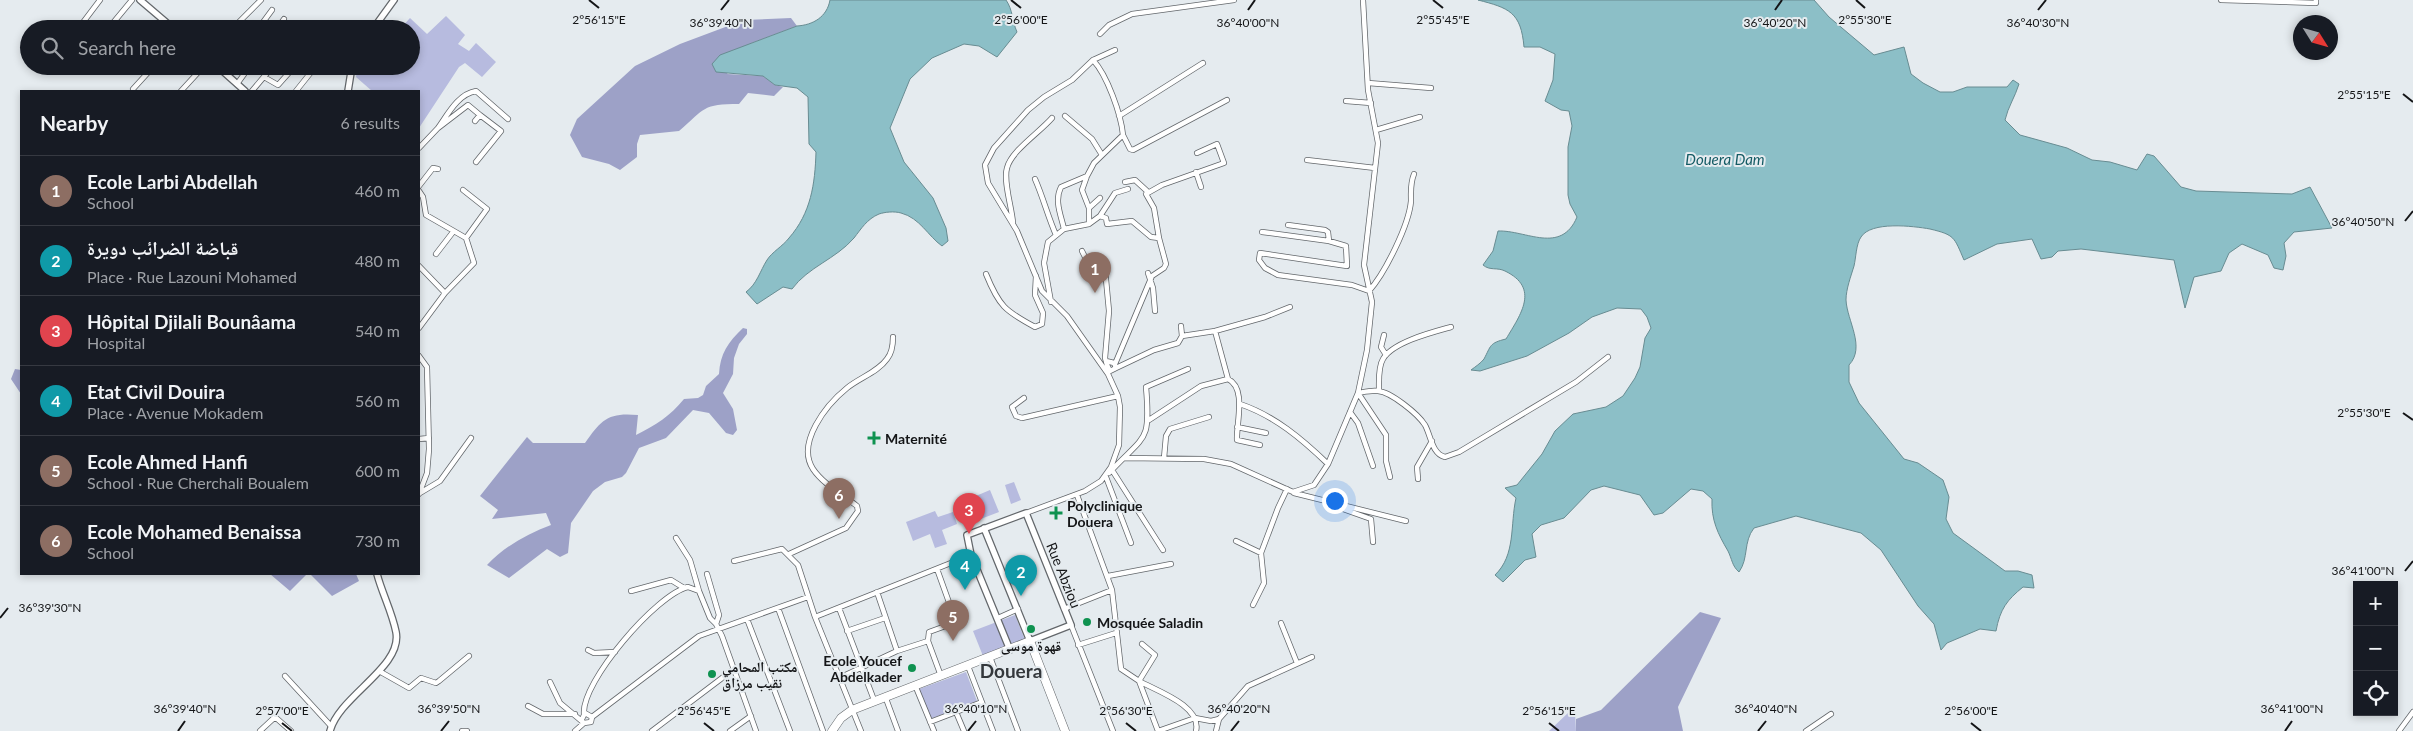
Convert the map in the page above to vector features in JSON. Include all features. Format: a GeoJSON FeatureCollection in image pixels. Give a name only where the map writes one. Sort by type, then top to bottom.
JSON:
{"type":"FeatureCollection","features":[{"type":"Feature","properties":{"kind":"main road"},"geometry":{"type":"LineString","coordinates":[[832,731],[841,718],[852,710],[874,700],[1030,641],[1065,731]]}},
{"type":"Feature","properties":{"kind":"street"},"geometry":{"type":"LineString","coordinates":[[85,20],[100,0]]}},
{"type":"Feature","properties":{"kind":"street"},"geometry":{"type":"LineString","coordinates":[[115,20],[132,0]]}},
{"type":"Feature","properties":{"kind":"street"},"geometry":{"type":"LineString","coordinates":[[140,0],[163,20]]}},
{"type":"Feature","properties":{"kind":"street"},"geometry":{"type":"LineString","coordinates":[[241,20],[261,0]]}},
{"type":"Feature","properties":{"kind":"street"},"geometry":{"type":"LineString","coordinates":[[380,20],[394,0]]}},
{"type":"Feature","properties":{"kind":"street"},"geometry":{"type":"LineString","coordinates":[[1100,34],[1109,25],[1132,14],[1234,0]]}},
{"type":"Feature","properties":{"kind":"street"},"geometry":{"type":"LineString","coordinates":[[1293,492],[1314,485],[1328,464],[1358,393],[1369,334],[1372,302],[1364,264],[1378,143],[1368,83],[1364,0]]}},
{"type":"Feature","properties":{"kind":"street"},"geometry":{"type":"LineString","coordinates":[[2221,0],[2316,3],[2316,0]]}},
{"type":"Feature","properties":{"kind":"street"},"geometry":{"type":"LineString","coordinates":[[265,20],[272,10]]}},
{"type":"Feature","properties":{"kind":"street"},"geometry":{"type":"LineString","coordinates":[[1109,366],[1067,316],[1042,291],[1037,274],[1014,224],[988,183],[985,165],[989,155],[1028,110],[1044,97],[1072,80],[1093,60],[1115,50]]}},
{"type":"Feature","properties":{"kind":"street"},"geometry":{"type":"LineString","coordinates":[[1093,60],[1098,66],[1119,116],[1123,135],[1130,149],[1133,150],[1228,100]]}},
{"type":"Feature","properties":{"kind":"street"},"geometry":{"type":"LineString","coordinates":[[1119,116],[1203,63]]}},
{"type":"Feature","properties":{"kind":"street"},"geometry":{"type":"LineString","coordinates":[[133,89],[146,75]]}},
{"type":"Feature","properties":{"kind":"street"},"geometry":{"type":"LineString","coordinates":[[184,90],[196,75]]}},
{"type":"Feature","properties":{"kind":"street"},"geometry":{"type":"LineString","coordinates":[[227,75],[244,90]]}},
{"type":"Feature","properties":{"kind":"street"},"geometry":{"type":"LineString","coordinates":[[237,84],[244,75]]}},
{"type":"Feature","properties":{"kind":"street"},"geometry":{"type":"LineString","coordinates":[[253,90],[264,77],[278,85],[287,75]]}},
{"type":"Feature","properties":{"kind":"street"},"geometry":{"type":"LineString","coordinates":[[297,90],[309,75]]}},
{"type":"Feature","properties":{"kind":"street"},"geometry":{"type":"LineString","coordinates":[[348,90],[351,75]]}},
{"type":"Feature","properties":{"kind":"street"},"geometry":{"type":"LineString","coordinates":[[1368,83],[1431,88]]}},
{"type":"Feature","properties":{"kind":"street"},"geometry":{"type":"LineString","coordinates":[[420,147],[438,128],[458,101],[468,93],[476,91],[508,119]]}},
{"type":"Feature","properties":{"kind":"street"},"geometry":{"type":"LineString","coordinates":[[1346,102],[1371,103]]}},
{"type":"Feature","properties":{"kind":"street"},"geometry":{"type":"LineString","coordinates":[[438,128],[468,105],[501,131],[476,162]]}},
{"type":"Feature","properties":{"kind":"street"},"geometry":{"type":"LineString","coordinates":[[475,121],[480,115]]}},
{"type":"Feature","properties":{"kind":"street"},"geometry":{"type":"LineString","coordinates":[[1065,116],[1092,139],[1102,154]]}},
{"type":"Feature","properties":{"kind":"street"},"geometry":{"type":"LineString","coordinates":[[1376,130],[1420,117]]}},
{"type":"Feature","properties":{"kind":"street"},"geometry":{"type":"LineString","coordinates":[[1014,224],[1006,179],[1007,167],[1022,147],[1052,118]]}},
{"type":"Feature","properties":{"kind":"street"},"geometry":{"type":"LineString","coordinates":[[1089,224],[1089,208],[1082,190],[1086,176],[1102,154],[1123,135]]}},
{"type":"Feature","properties":{"kind":"street"},"geometry":{"type":"LineString","coordinates":[[1147,191],[1224,163],[1217,144],[1197,153]]}},
{"type":"Feature","properties":{"kind":"street"},"geometry":{"type":"LineString","coordinates":[[1307,160],[1376,168]]}},
{"type":"Feature","properties":{"kind":"street"},"geometry":{"type":"LineString","coordinates":[[420,185],[433,168],[438,169]]}},
{"type":"Feature","properties":{"kind":"street"},"geometry":{"type":"LineString","coordinates":[[1196,172],[1201,187]]}},
{"type":"Feature","properties":{"kind":"street"},"geometry":{"type":"LineString","coordinates":[[1370,291],[1380,278],[1401,233],[1411,202],[1409,188],[1414,174]]}},
{"type":"Feature","properties":{"kind":"street"},"geometry":{"type":"LineString","coordinates":[[1064,229],[1057,199],[1059,190],[1061,186],[1086,176]]}},
{"type":"Feature","properties":{"kind":"street"},"geometry":{"type":"LineString","coordinates":[[1035,179],[1043,197],[1046,213],[1056,235]]}},
{"type":"Feature","properties":{"kind":"street"},"geometry":{"type":"LineString","coordinates":[[1109,366],[1150,281],[1154,274],[1164,268],[1166,264],[1154,208],[1146,194],[1147,191],[1135,180],[1124,182]]}},
{"type":"Feature","properties":{"kind":"street"},"geometry":{"type":"LineString","coordinates":[[1051,302],[1044,263],[1048,242],[1064,229],[1089,224],[1100,216],[1115,193],[1128,188]]}},
{"type":"Feature","properties":{"kind":"street"},"geometry":{"type":"LineString","coordinates":[[463,190],[487,209],[466,238]]}},
{"type":"Feature","properties":{"kind":"street"},"geometry":{"type":"LineString","coordinates":[[420,192],[423,197],[426,215],[466,238],[474,262],[445,293],[420,327]]}},
{"type":"Feature","properties":{"kind":"street"},"geometry":{"type":"LineString","coordinates":[[1089,208],[1100,198]]}},
{"type":"Feature","properties":{"kind":"street"},"geometry":{"type":"LineString","coordinates":[[1100,216],[1106,218],[1107,224],[1132,221],[1151,237],[1159,238]]}},
{"type":"Feature","properties":{"kind":"street"},"geometry":{"type":"LineString","coordinates":[[1288,225],[1325,230],[1328,232],[1329,241]]}},
{"type":"Feature","properties":{"kind":"street"},"geometry":{"type":"LineString","coordinates":[[436,254],[453,232]]}},
{"type":"Feature","properties":{"kind":"street"},"geometry":{"type":"LineString","coordinates":[[1262,232],[1329,241],[1346,246],[1347,266],[1263,252],[1260,253],[1259,260],[1265,268],[1278,275],[1352,286],[1370,291]]}},
{"type":"Feature","properties":{"kind":"street"},"geometry":{"type":"LineString","coordinates":[[1082,251],[1090,267],[1102,266],[1105,269],[1109,311],[1109,366],[1121,414],[1119,445],[1111,467],[1101,481]]}},
{"type":"Feature","properties":{"kind":"street"},"geometry":{"type":"LineString","coordinates":[[420,267],[445,293]]}},
{"type":"Feature","properties":{"kind":"street"},"geometry":{"type":"LineString","coordinates":[[1148,273],[1155,311]]}},
{"type":"Feature","properties":{"kind":"street"},"geometry":{"type":"LineString","coordinates":[[986,274],[1002,307],[1010,314],[1035,327],[1042,324],[1043,318],[1034,295],[1037,274]]}},
{"type":"Feature","properties":{"kind":"street"},"geometry":{"type":"LineString","coordinates":[[1181,335],[1214,331],[1265,317],[1290,307]]}},
{"type":"Feature","properties":{"kind":"street"},"geometry":{"type":"LineString","coordinates":[[1109,366],[1178,343],[1181,335],[1181,326]]}},
{"type":"Feature","properties":{"kind":"street"},"geometry":{"type":"LineString","coordinates":[[1379,390],[1381,366],[1386,355],[1409,340],[1452,327]]}},
{"type":"Feature","properties":{"kind":"street"},"geometry":{"type":"LineString","coordinates":[[1214,331],[1228,379],[1234,383],[1240,404],[1237,437],[1239,442],[1260,445]]}},
{"type":"Feature","properties":{"kind":"street"},"geometry":{"type":"LineString","coordinates":[[1384,334],[1381,346],[1386,355]]}},
{"type":"Feature","properties":{"kind":"street"},"geometry":{"type":"LineString","coordinates":[[789,554],[846,528],[858,511],[857,506],[818,475],[808,459],[807,448],[810,437],[838,397],[887,359],[893,345],[893,338]]}},
{"type":"Feature","properties":{"kind":"street"},"geometry":{"type":"LineString","coordinates":[[420,357],[427,367],[429,438],[427,473],[420,490]]}},
{"type":"Feature","properties":{"kind":"street"},"geometry":{"type":"LineString","coordinates":[[1358,393],[1379,390],[1395,399],[1414,413],[1424,424],[1440,456],[1445,457],[1459,452],[1576,382],[1608,357]]}},
{"type":"Feature","properties":{"kind":"street"},"geometry":{"type":"LineString","coordinates":[[1010,650],[972,555],[967,535],[1077,495],[1101,481],[1146,435],[1149,420],[1146,387],[1188,369]]}},
{"type":"Feature","properties":{"kind":"street"},"geometry":{"type":"LineString","coordinates":[[1149,420],[1201,386],[1228,379]]}},
{"type":"Feature","properties":{"kind":"street"},"geometry":{"type":"LineString","coordinates":[[1358,393],[1386,434],[1386,460],[1390,477]]}},
{"type":"Feature","properties":{"kind":"street"},"geometry":{"type":"LineString","coordinates":[[1024,398],[1012,407],[1016,416],[1022,418],[1118,396]]}},
{"type":"Feature","properties":{"kind":"street"},"geometry":{"type":"LineString","coordinates":[[1240,404],[1272,418],[1308,445],[1328,464]]}},
{"type":"Feature","properties":{"kind":"street"},"geometry":{"type":"LineString","coordinates":[[1350,412],[1358,423],[1373,466]]}},
{"type":"Feature","properties":{"kind":"street"},"geometry":{"type":"LineString","coordinates":[[1164,458],[1166,436],[1170,428],[1209,417]]}},
{"type":"Feature","properties":{"kind":"street"},"geometry":{"type":"LineString","coordinates":[[1238,427],[1266,433]]}},
{"type":"Feature","properties":{"kind":"street"},"geometry":{"type":"LineString","coordinates":[[420,439],[429,438]]}},
{"type":"Feature","properties":{"kind":"street"},"geometry":{"type":"LineString","coordinates":[[420,492],[440,481],[471,438]]}},
{"type":"Feature","properties":{"kind":"street"},"geometry":{"type":"LineString","coordinates":[[1418,479],[1417,467],[1432,441]]}},
{"type":"Feature","properties":{"kind":"street"},"geometry":{"type":"LineString","coordinates":[[1124,458],[1204,459],[1230,464],[1293,492],[1336,505],[1406,521]]}},
{"type":"Feature","properties":{"kind":"street"},"geometry":{"type":"LineString","coordinates":[[1112,470],[1163,550]]}},
{"type":"Feature","properties":{"kind":"street"},"geometry":{"type":"LineString","coordinates":[[1106,477],[1131,543]]}},
{"type":"Feature","properties":{"kind":"street"},"geometry":{"type":"LineString","coordinates":[[1253,606],[1264,583],[1261,553],[1287,489]]}},
{"type":"Feature","properties":{"kind":"street"},"geometry":{"type":"LineString","coordinates":[[1077,495],[1112,590],[1121,669],[1184,704],[1193,712],[1196,731]]}},
{"type":"Feature","properties":{"kind":"street"},"geometry":{"type":"LineString","coordinates":[[1336,505],[1370,519],[1373,542]]}},
{"type":"Feature","properties":{"kind":"street","name":"Rue Abziou"},"geometry":{"type":"LineString","coordinates":[[1026,512],[1113,731]]}},
{"type":"Feature","properties":{"kind":"street"},"geometry":{"type":"LineString","coordinates":[[984,528],[1030,641],[1071,625]]}},
{"type":"Feature","properties":{"kind":"street"},"geometry":{"type":"LineString","coordinates":[[676,538],[690,560],[699,591],[710,618],[717,626],[756,731]]}},
{"type":"Feature","properties":{"kind":"street"},"geometry":{"type":"LineString","coordinates":[[1236,541],[1261,553]]}},
{"type":"Feature","properties":{"kind":"street"},"geometry":{"type":"LineString","coordinates":[[734,561],[782,549],[798,565],[815,617],[861,731]]}},
{"type":"Feature","properties":{"kind":"street"},"geometry":{"type":"LineString","coordinates":[[815,617],[972,555]]}},
{"type":"Feature","properties":{"kind":"street"},"geometry":{"type":"LineString","coordinates":[[1108,576],[1171,564]]}},
{"type":"Feature","properties":{"kind":"street"},"geometry":{"type":"LineString","coordinates":[[937,569],[955,619],[951,624],[929,632],[928,641],[941,676]]}},
{"type":"Feature","properties":{"kind":"street"},"geometry":{"type":"LineString","coordinates":[[707,574],[719,615],[717,626]]}},
{"type":"Feature","properties":{"kind":"street"},"geometry":{"type":"LineString","coordinates":[[285,676],[330,729],[348,699],[379,671],[394,650],[396,638],[377,575]]}},
{"type":"Feature","properties":{"kind":"street"},"geometry":{"type":"LineString","coordinates":[[631,591],[671,580],[684,588]]}},
{"type":"Feature","properties":{"kind":"street"},"geometry":{"type":"LineString","coordinates":[[583,719],[584,704],[589,690],[615,652],[639,622],[684,588],[691,587],[699,591]]}},
{"type":"Feature","properties":{"kind":"street"},"geometry":{"type":"LineString","coordinates":[[1064,609],[1112,590]]}},
{"type":"Feature","properties":{"kind":"street"},"geometry":{"type":"LineString","coordinates":[[877,592],[898,652]]}},
{"type":"Feature","properties":{"kind":"street"},"geometry":{"type":"LineString","coordinates":[[550,682],[560,703],[583,719],[592,720],[699,636],[717,626],[747,619],[808,597]]}},
{"type":"Feature","properties":{"kind":"street"},"geometry":{"type":"LineString","coordinates":[[778,608],[823,731]]}},
{"type":"Feature","properties":{"kind":"street"},"geometry":{"type":"LineString","coordinates":[[839,608],[874,700]]}},
{"type":"Feature","properties":{"kind":"street"},"geometry":{"type":"LineString","coordinates":[[998,618],[1018,609]]}},
{"type":"Feature","properties":{"kind":"street"},"geometry":{"type":"LineString","coordinates":[[848,631],[886,618]]}},
{"type":"Feature","properties":{"kind":"street"},"geometry":{"type":"LineString","coordinates":[[747,619],[790,731]]}},
{"type":"Feature","properties":{"kind":"street"},"geometry":{"type":"LineString","coordinates":[[1281,623],[1297,663]]}},
{"type":"Feature","properties":{"kind":"street"},"geometry":{"type":"LineString","coordinates":[[1078,645],[1116,633]]}},
{"type":"Feature","properties":{"kind":"street"},"geometry":{"type":"LineString","coordinates":[[839,678],[928,641]]}},
{"type":"Feature","properties":{"kind":"street"},"geometry":{"type":"LineString","coordinates":[[1140,680],[1155,655],[1142,644]]}},
{"type":"Feature","properties":{"kind":"street"},"geometry":{"type":"LineString","coordinates":[[588,650],[594,653],[615,652]]}},
{"type":"Feature","properties":{"kind":"street"},"geometry":{"type":"LineString","coordinates":[[379,671],[409,688],[421,678],[436,683],[440,681],[469,656]]}},
{"type":"Feature","properties":{"kind":"street"},"geometry":{"type":"LineString","coordinates":[[990,657],[1018,731]]}},
{"type":"Feature","properties":{"kind":"street"},"geometry":{"type":"LineString","coordinates":[[1216,731],[1219,719],[1248,686],[1312,657]]}},
{"type":"Feature","properties":{"kind":"street"},"geometry":{"type":"LineString","coordinates":[[968,666],[993,731]]}},
{"type":"Feature","properties":{"kind":"street"},"geometry":{"type":"LineString","coordinates":[[652,731],[734,669]]}},
{"type":"Feature","properties":{"kind":"street"},"geometry":{"type":"LineString","coordinates":[[1140,680],[1158,731],[1195,718],[1211,721],[1219,719]]}},
{"type":"Feature","properties":{"kind":"street"},"geometry":{"type":"LineString","coordinates":[[915,685],[934,731]]}},
{"type":"Feature","properties":{"kind":"street"},"geometry":{"type":"LineString","coordinates":[[884,696],[898,731]]}},
{"type":"Feature","properties":{"kind":"street"},"geometry":{"type":"LineString","coordinates":[[930,722],[982,702]]}},
{"type":"Feature","properties":{"kind":"street"},"geometry":{"type":"LineString","coordinates":[[528,706],[543,714],[575,714]]}},
{"type":"Feature","properties":{"kind":"street"},"geometry":{"type":"LineString","coordinates":[[956,712],[964,731]]}},
{"type":"Feature","properties":{"kind":"street"},"geometry":{"type":"LineString","coordinates":[[2399,731],[2413,712]]}},
{"type":"Feature","properties":{"kind":"street"},"geometry":{"type":"LineString","coordinates":[[575,731],[589,713],[592,720],[590,731]]}},
{"type":"Feature","properties":{"kind":"street"},"geometry":{"type":"LineString","coordinates":[[1806,731],[1831,714]]}},
{"type":"Feature","properties":{"kind":"street"},"geometry":{"type":"LineString","coordinates":[[730,731],[750,716]]}},
{"type":"Feature","properties":{"kind":"street"},"geometry":{"type":"LineString","coordinates":[[260,731],[275,717],[291,731]]}},
{"type":"Feature","properties":{"kind":"street"},"geometry":{"type":"LineString","coordinates":[[462,731],[467,731]]}},
{"type":"Feature","properties":{"kind":"shaded area"},"geometry":{"type":"Polygon","coordinates":[[[446,16],[465,35],[458,44],[469,51],[476,43],[496,62],[482,77],[465,63],[459,67],[420,126],[420,90],[371,90],[356,77],[356,75],[420,75],[420,27],[427,34],[446,16]]]}},
{"type":"Feature","properties":{"kind":"shaded area"},"geometry":{"type":"Polygon","coordinates":[[[791,18],[797,26],[752,43],[727,74],[763,76],[775,85],[783,87],[774,96],[748,93],[739,104],[711,106],[705,109],[679,131],[640,135],[637,144],[637,157],[620,170],[609,164],[582,157],[570,135],[577,119],[635,66],[680,44],[744,20],[791,18]]]}},
{"type":"Feature","properties":{"kind":"shaded area"},"geometry":{"type":"Polygon","coordinates":[[[743,328],[747,329],[747,334],[739,344],[734,358],[733,374],[723,393],[733,409],[737,430],[733,435],[726,433],[709,413],[693,410],[666,438],[639,448],[622,477],[605,482],[593,491],[571,523],[568,553],[560,557],[547,549],[509,578],[487,565],[517,541],[551,525],[546,513],[492,519],[498,510],[480,496],[527,437],[533,443],[585,443],[596,428],[606,419],[612,416],[628,414],[638,415],[636,435],[650,428],[662,420],[684,399],[698,398],[703,395],[706,386],[719,374],[723,354],[733,338],[743,328]]]}},
{"type":"Feature","properties":{"kind":"shaded area"},"geometry":{"type":"Polygon","coordinates":[[[15,369],[20,370],[20,392],[11,379],[15,369]]]}},
{"type":"Feature","properties":{"kind":"shaded area"},"geometry":{"type":"Polygon","coordinates":[[[1014,482],[1021,500],[1011,504],[1005,485],[1014,482]]]}},
{"type":"Feature","properties":{"kind":"shaded area"},"geometry":{"type":"Polygon","coordinates":[[[990,490],[999,512],[965,525],[957,504],[990,490]]]}},
{"type":"Feature","properties":{"kind":"shaded area"},"geometry":{"type":"Polygon","coordinates":[[[935,511],[938,517],[953,512],[957,524],[942,530],[947,544],[935,548],[930,534],[913,541],[906,522],[935,511]]]}},
{"type":"Feature","properties":{"kind":"shaded area"},"geometry":{"type":"Polygon","coordinates":[[[271,575],[306,575],[290,591],[271,575]]]}},
{"type":"Feature","properties":{"kind":"shaded area"},"geometry":{"type":"Polygon","coordinates":[[[311,575],[356,575],[359,581],[332,596],[311,575]]]}},
{"type":"Feature","properties":{"kind":"shaded area"},"geometry":{"type":"Polygon","coordinates":[[[1700,612],[1721,618],[1678,707],[1683,731],[1576,731],[1576,719],[1601,710],[1700,612]]]}},
{"type":"Feature","properties":{"kind":"shaded area"},"geometry":{"type":"Polygon","coordinates":[[[1015,615],[1025,640],[983,656],[973,631],[1015,615]]]}},
{"type":"Feature","properties":{"kind":"shaded area"},"geometry":{"type":"Polygon","coordinates":[[[966,672],[977,701],[930,719],[919,689],[966,672]]]}},
{"type":"Feature","properties":{"kind":"shaded area"},"geometry":{"type":"Polygon","coordinates":[[[1575,711],[1576,731],[1549,731],[1569,712],[1575,711]]]}},
{"type":"Feature","properties":{"kind":"water"},"geometry":{"type":"Polygon","coordinates":[[[830,0],[1006,0],[1017,32],[997,57],[979,46],[964,44],[932,58],[910,79],[890,128],[904,162],[933,198],[946,228],[948,241],[942,246],[908,215],[895,212],[879,214],[868,221],[839,252],[806,275],[792,289],[783,287],[757,304],[746,292],[756,281],[769,257],[787,241],[802,219],[813,187],[816,152],[809,144],[808,97],[797,88],[775,85],[763,76],[716,72],[712,64],[720,55],[797,26],[814,22],[826,11],[830,0]]]}},
{"type":"Feature","properties":{"kind":"water","name":"Douera Dam"},"geometry":{"type":"Polygon","coordinates":[[[1478,0],[1814,0],[1829,17],[1874,55],[1904,47],[1911,74],[1940,92],[1953,92],[1967,87],[2007,87],[2013,80],[2019,84],[2005,120],[2020,135],[2067,148],[2092,160],[2110,162],[2137,170],[2147,154],[2154,156],[2181,187],[2196,191],[2292,194],[2310,187],[2332,228],[2294,232],[2284,243],[2286,256],[2283,270],[2274,268],[2268,255],[2242,244],[2229,253],[2221,271],[2194,277],[2185,308],[2174,260],[2081,249],[2058,251],[2052,257],[2041,259],[2032,239],[1997,244],[1964,260],[1953,238],[1930,229],[1903,226],[1883,227],[1866,232],[1861,237],[1846,296],[1847,308],[1856,342],[1854,358],[1849,365],[1849,382],[1859,403],[1904,459],[1918,463],[1943,480],[1949,497],[1946,519],[1953,533],[2005,571],[2018,571],[2032,575],[2034,588],[2023,587],[2008,601],[2002,611],[1996,631],[1980,629],[1947,643],[1941,650],[1934,624],[1918,606],[1881,550],[1861,533],[1796,516],[1754,528],[1748,539],[1744,561],[1739,572],[1733,565],[1716,526],[1712,499],[1703,491],[1691,489],[1663,513],[1654,515],[1640,495],[1604,486],[1591,490],[1564,518],[1541,525],[1532,534],[1536,557],[1525,560],[1503,582],[1495,575],[1502,567],[1509,549],[1516,498],[1505,488],[1517,485],[1542,454],[1555,431],[1573,414],[1606,407],[1623,396],[1640,367],[1645,338],[1651,328],[1647,317],[1641,309],[1617,308],[1592,317],[1569,333],[1527,356],[1480,371],[1471,370],[1484,359],[1493,344],[1506,339],[1522,311],[1524,302],[1525,293],[1522,285],[1516,278],[1505,271],[1488,268],[1483,265],[1493,251],[1498,231],[1552,238],[1562,235],[1570,228],[1577,217],[1570,204],[1568,195],[1568,147],[1572,126],[1569,111],[1561,110],[1545,101],[1553,80],[1555,54],[1540,47],[1524,47],[1520,26],[1512,13],[1498,6],[1478,0]]]}},
{"type":"Feature","properties":{"kind":"place","name":"Ecole Larbi Abdellah"},"geometry":{"type":"Point","coordinates":[1095,293]}},
{"type":"Feature","properties":{"kind":"place","name":"Maternité"},"geometry":{"type":"Point","coordinates":[874,438]}},
{"type":"Feature","properties":{"kind":"place","name":"Polyclinique Douera"},"geometry":{"type":"Point","coordinates":[1056,513]}},
{"type":"Feature","properties":{"kind":"place","name":"Ecole Mohamed Benaissa"},"geometry":{"type":"Point","coordinates":[839,519]}},
{"type":"Feature","properties":{"kind":"place","name":"Hôpital Djilali Bounâama"},"geometry":{"type":"Point","coordinates":[969,534]}},
{"type":"Feature","properties":{"kind":"place","name":"Etat Civil Douira"},"geometry":{"type":"Point","coordinates":[965,590]}},
{"type":"Feature","properties":{"kind":"place","name":"قباضة الضرائب دويرة"},"geometry":{"type":"Point","coordinates":[1021,596]}},
{"type":"Feature","properties":{"kind":"place","name":"Mosquée Saladin"},"geometry":{"type":"Point","coordinates":[1087,622]}},
{"type":"Feature","properties":{"kind":"place","name":"قهوة موسى"},"geometry":{"type":"Point","coordinates":[1031,629]}},
{"type":"Feature","properties":{"kind":"place","name":"Ecole Ahmed Hanfi"},"geometry":{"type":"Point","coordinates":[953,641]}},
{"type":"Feature","properties":{"kind":"place","name":"Ecole Youcef Abdelkader"},"geometry":{"type":"Point","coordinates":[912,668]}},
{"type":"Feature","properties":{"kind":"place","name":"مكتب المحامي نقيب مرزاق"},"geometry":{"type":"Point","coordinates":[712,674]}},
{"type":"Feature","properties":{"kind":"district","name":"Douera"},"geometry":{"type":"Point","coordinates":[1011,670]}}]}
